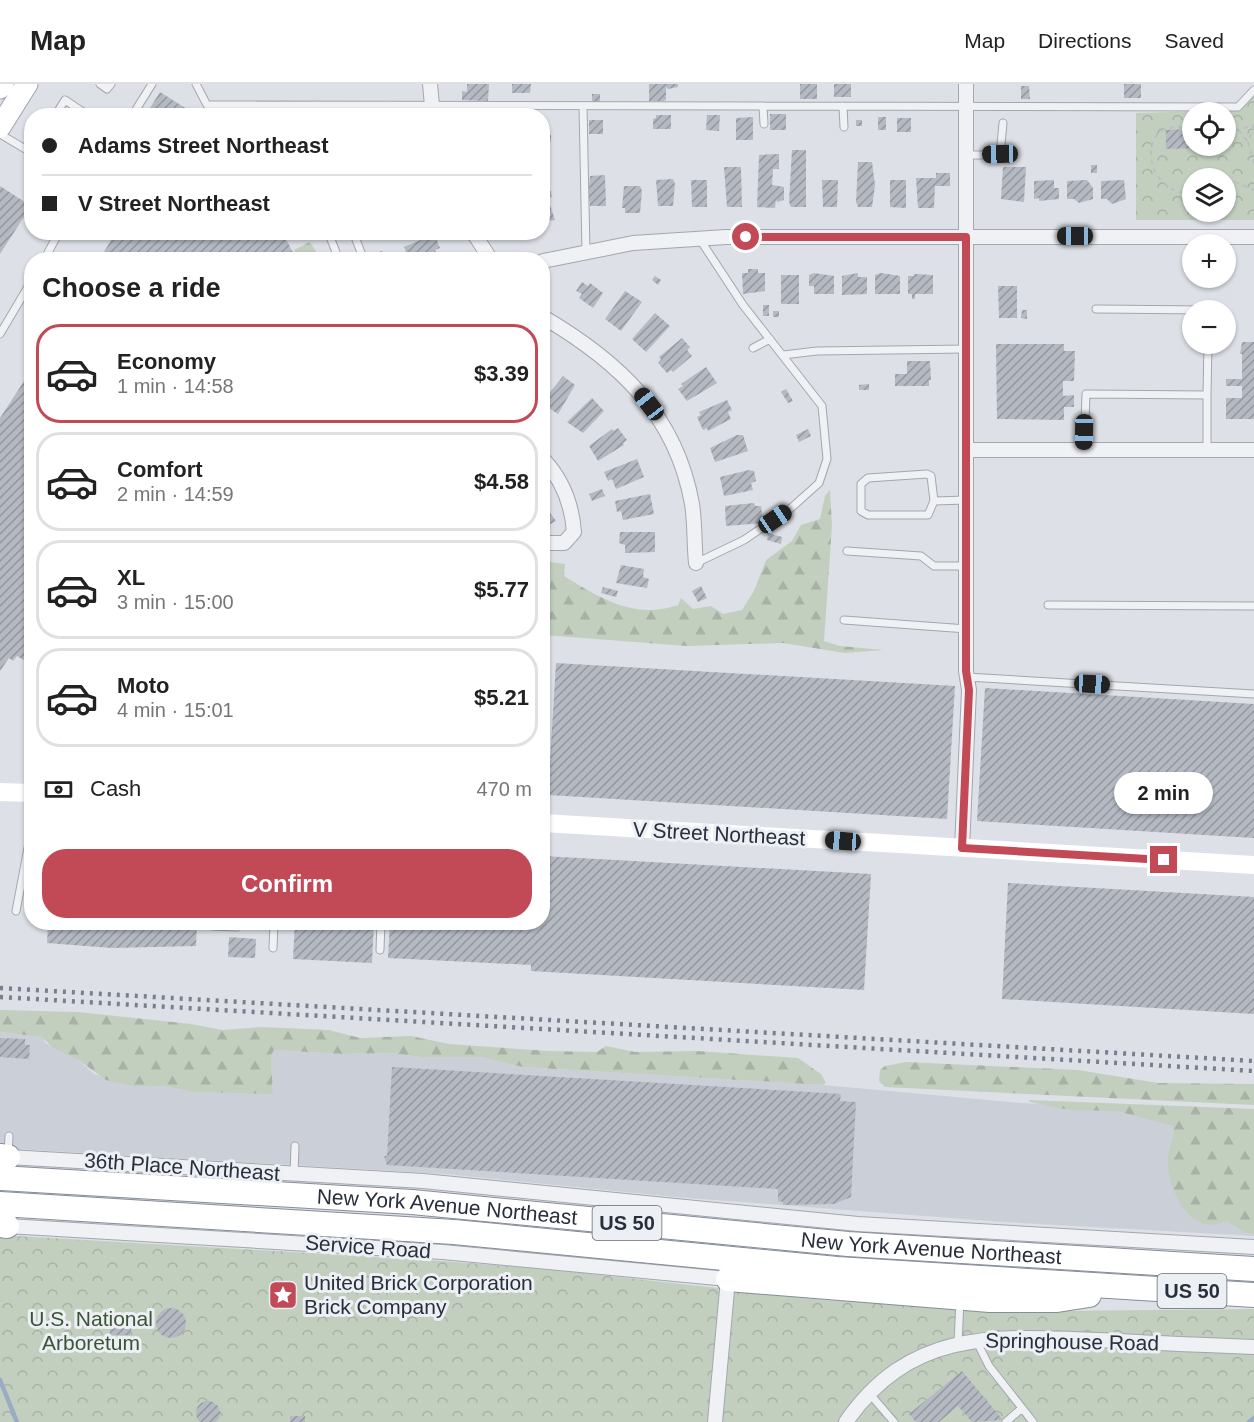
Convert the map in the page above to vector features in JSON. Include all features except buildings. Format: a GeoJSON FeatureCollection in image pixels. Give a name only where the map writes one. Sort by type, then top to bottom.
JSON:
{"type":"FeatureCollection","features":[{"type":"Feature","properties":{"kind":"highway","name":"New York Avenue Northeast"},"geometry":{"type":"LineString","coordinates":[[4,1157],[422,1203],[886,1247],[1254,1269]]}},
{"type":"Feature","properties":{"kind":"highway","name":"New York Avenue Northeast"},"geometry":{"type":"LineString","coordinates":[[2,1218],[454,1232],[837,1269],[1254,1294]]}},
{"type":"Feature","properties":{"kind":"highway"},"geometry":{"type":"LineString","coordinates":[[728,1279],[960,1298],[1057,1300],[1130,1287]]}},
{"type":"Feature","properties":{"kind":"main road"},"geometry":{"type":"LineString","coordinates":[[0,88],[3,84]]}},
{"type":"Feature","properties":{"kind":"main road"},"geometry":{"type":"LineString","coordinates":[[0,127],[27,84]]}},
{"type":"Feature","properties":{"kind":"street"},"geometry":{"type":"LineString","coordinates":[[430,84],[432,108]]}},
{"type":"Feature","properties":{"kind":"street"},"geometry":{"type":"LineString","coordinates":[[962,848],[969,690],[966,566],[966,84]]}},
{"type":"Feature","properties":{"kind":"street"},"geometry":{"type":"LineString","coordinates":[[550,260],[633,243],[699,238],[1254,237]]}},
{"type":"Feature","properties":{"kind":"street"},"geometry":{"type":"LineString","coordinates":[[550,322],[616,367],[639,391],[659,419],[675,448],[688,488],[694,521],[696,563]]}},
{"type":"Feature","properties":{"kind":"street"},"geometry":{"type":"LineString","coordinates":[[966,450],[1254,450]]}},
{"type":"Feature","properties":{"kind":"street"},"geometry":{"type":"LineString","coordinates":[[550,468],[559,479],[568,499],[574,532],[564,543],[550,543]]}},
{"type":"Feature","properties":{"kind":"street"},"geometry":{"type":"LineString","coordinates":[[2,794],[24,794]]}},
{"type":"Feature","properties":{"kind":"street","name":"V Street Northeast"},"geometry":{"type":"LineString","coordinates":[[550,823],[1254,865]]}},
{"type":"Feature","properties":{"kind":"street","name":"36th Place Northeast"},"geometry":{"type":"LineString","coordinates":[[4,1157],[464,1184],[877,1225],[1254,1247]]}},
{"type":"Feature","properties":{"kind":"street","name":"Service Road"},"geometry":{"type":"LineString","coordinates":[[2,1218],[443,1252],[728,1279]]}},
{"type":"Feature","properties":{"kind":"street"},"geometry":{"type":"LineString","coordinates":[[715,1422],[728,1279]]}},
{"type":"Feature","properties":{"kind":"street","name":"Springhouse Road"},"geometry":{"type":"LineString","coordinates":[[846,1422],[869,1393],[912,1360],[958,1343],[1026,1338],[1254,1347]]}},
{"type":"Feature","properties":{"kind":"lane"},"geometry":{"type":"LineString","coordinates":[[100,84],[107,89],[111,84]]}},
{"type":"Feature","properties":{"kind":"lane"},"geometry":{"type":"LineString","coordinates":[[137,108],[152,84]]}},
{"type":"Feature","properties":{"kind":"lane"},"geometry":{"type":"LineString","coordinates":[[196,84],[207,105],[317,105],[374,108]]}},
{"type":"Feature","properties":{"kind":"lane"},"geometry":{"type":"LineString","coordinates":[[523,108],[583,106],[1238,107],[1254,90]]}},
{"type":"Feature","properties":{"kind":"lane"},"geometry":{"type":"LineString","coordinates":[[60,108],[65,100],[76,108]]}},
{"type":"Feature","properties":{"kind":"lane"},"geometry":{"type":"LineString","coordinates":[[583,106],[586,252]]}},
{"type":"Feature","properties":{"kind":"lane"},"geometry":{"type":"LineString","coordinates":[[763,106],[764,124]]}},
{"type":"Feature","properties":{"kind":"lane"},"geometry":{"type":"LineString","coordinates":[[843,106],[844,127]]}},
{"type":"Feature","properties":{"kind":"lane"},"geometry":{"type":"LineString","coordinates":[[966,156],[1000,154],[1003,123]]}},
{"type":"Feature","properties":{"kind":"lane"},"geometry":{"type":"LineString","coordinates":[[0,134],[24,149]]}},
{"type":"Feature","properties":{"kind":"lane"},"geometry":{"type":"LineString","coordinates":[[696,563],[744,540],[790,508],[819,483],[827,459],[822,406],[743,305],[699,238]]}},
{"type":"Feature","properties":{"kind":"lane"},"geometry":{"type":"LineString","coordinates":[[331,240],[336,252]]}},
{"type":"Feature","properties":{"kind":"lane"},"geometry":{"type":"LineString","coordinates":[[0,334],[24,294]]}},
{"type":"Feature","properties":{"kind":"lane"},"geometry":{"type":"LineString","coordinates":[[1096,309],[1182,310]]}},
{"type":"Feature","properties":{"kind":"lane"},"geometry":{"type":"LineString","coordinates":[[753,348],[770,339]]}},
{"type":"Feature","properties":{"kind":"lane"},"geometry":{"type":"LineString","coordinates":[[783,354],[817,351],[966,349]]}},
{"type":"Feature","properties":{"kind":"lane"},"geometry":{"type":"LineString","coordinates":[[1207,450],[1208,354]]}},
{"type":"Feature","properties":{"kind":"lane"},"geometry":{"type":"LineString","coordinates":[[1084,450],[1086,394],[1207,395]]}},
{"type":"Feature","properties":{"kind":"lane"},"geometry":{"type":"LineString","coordinates":[[927,474],[931,476],[934,501],[928,515],[868,515],[861,511],[861,484],[868,478],[927,474]]}},
{"type":"Feature","properties":{"kind":"lane"},"geometry":{"type":"LineString","coordinates":[[934,501],[966,500]]}},
{"type":"Feature","properties":{"kind":"lane"},"geometry":{"type":"LineString","coordinates":[[847,551],[921,556],[934,566],[966,566]]}},
{"type":"Feature","properties":{"kind":"lane"},"geometry":{"type":"LineString","coordinates":[[1048,605],[1254,606]]}},
{"type":"Feature","properties":{"kind":"lane"},"geometry":{"type":"LineString","coordinates":[[844,620],[967,629]]}},
{"type":"Feature","properties":{"kind":"lane"},"geometry":{"type":"LineString","coordinates":[[967,677],[1254,694]]}},
{"type":"Feature","properties":{"kind":"lane"},"geometry":{"type":"LineString","coordinates":[[16,911],[24,868]]}},
{"type":"Feature","properties":{"kind":"lane"},"geometry":{"type":"LineString","coordinates":[[273,948],[274,930]]}},
{"type":"Feature","properties":{"kind":"lane"},"geometry":{"type":"LineString","coordinates":[[380,950],[381,930]]}},
{"type":"Feature","properties":{"kind":"lane"},"geometry":{"type":"LineString","coordinates":[[294,1174],[295,1146]]}},
{"type":"Feature","properties":{"kind":"lane"},"geometry":{"type":"LineString","coordinates":[[958,1343],[960,1298]]}},
{"type":"Feature","properties":{"kind":"lane"},"geometry":{"type":"LineString","coordinates":[[976,1340],[989,1366],[1033,1422]]}},
{"type":"Feature","properties":{"kind":"lane"},"geometry":{"type":"LineString","coordinates":[[869,1393],[894,1422]]}},
{"type":"Feature","properties":{"kind":"lane"},"geometry":{"type":"LineString","coordinates":[[1006,1422],[1022,1408]]}},
{"type":"Feature","properties":{"kind":"path"},"geometry":{"type":"LineString","coordinates":[[1236,130],[1254,125]]}},
{"type":"Feature","properties":{"kind":"path"},"geometry":{"type":"LineString","coordinates":[[1248,142],[1254,125]]}},
{"type":"Feature","properties":{"kind":"path"},"geometry":{"type":"LineString","coordinates":[[1182,128],[1168,128],[1158,134],[1150,148],[1154,169],[1165,186],[1182,193]]}},
{"type":"Feature","properties":{"kind":"path"},"geometry":{"type":"LineString","coordinates":[[1239,130],[1248,142],[1254,163]]}},
{"type":"Feature","properties":{"kind":"path"},"geometry":{"type":"LineString","coordinates":[[1236,182],[1254,190]]}},
{"type":"Feature","properties":{"kind":"shaded area"},"geometry":{"type":"Polygon","coordinates":[[[0,1032],[43,1037],[45,1043],[77,1059],[94,1074],[133,1086],[163,1086],[193,1092],[273,1093],[271,1055],[274,1050],[343,1054],[391,1053],[420,1057],[481,1057],[523,1067],[823,1085],[1020,1103],[1254,1114],[1254,1236],[1003,1222],[676,1197],[446,1174],[0,1148],[0,1032]]]}},
{"type":"Feature","properties":{"kind":"green space"},"geometry":{"type":"Polygon","coordinates":[[[1254,95],[1254,220],[1236,220],[1236,168],[1182,168],[1182,220],[1136,220],[1136,113],[1182,112],[1182,156],[1236,156],[1236,110],[1239,110],[1254,95]]]}},
{"type":"Feature","properties":{"kind":"green space"},"geometry":{"type":"Polygon","coordinates":[[[310,242],[316,252],[295,252],[294,250],[310,242]]]}},
{"type":"Feature","properties":{"kind":"green space"},"geometry":{"type":"Polygon","coordinates":[[[830,490],[832,526],[824,641],[840,646],[883,650],[845,653],[783,643],[687,646],[550,636],[550,562],[565,564],[564,576],[591,592],[632,608],[662,609],[678,605],[681,598],[693,609],[711,606],[723,614],[742,610],[754,591],[766,560],[792,541],[801,525],[820,519],[825,496],[830,490]]]}},
{"type":"Feature","properties":{"kind":"green space"},"geometry":{"type":"Polygon","coordinates":[[[0,1010],[78,1012],[191,1024],[222,1030],[261,1027],[329,1030],[360,1038],[411,1036],[449,1044],[549,1051],[597,1052],[606,1046],[635,1052],[697,1051],[798,1058],[821,1074],[826,1083],[823,1085],[523,1067],[481,1057],[420,1057],[391,1053],[343,1054],[274,1050],[271,1055],[273,1094],[193,1092],[163,1086],[133,1086],[106,1080],[77,1059],[53,1048],[42,1037],[0,1032],[0,1010]]]}},
{"type":"Feature","properties":{"kind":"green space"},"geometry":{"type":"Polygon","coordinates":[[[906,1062],[1078,1070],[1158,1083],[1254,1084],[1254,1105],[885,1087],[879,1081],[880,1070],[885,1066],[906,1062]]]}},
{"type":"Feature","properties":{"kind":"green space"},"geometry":{"type":"Polygon","coordinates":[[[1029,1100],[1254,1109],[1254,1234],[1244,1232],[1227,1221],[1203,1224],[1192,1218],[1180,1204],[1172,1185],[1168,1166],[1173,1126],[1117,1111],[1070,1110],[1029,1100]]]}},
{"type":"Feature","properties":{"kind":"green space","name":"U.S. National Arboretum"},"geometry":{"type":"Polygon","coordinates":[[[0,1235],[547,1269],[825,1300],[1056,1311],[1254,1309],[1254,1422],[0,1422],[0,1235]]]}},
{"type":"Feature","properties":{"kind":"waterway"},"geometry":{"type":"LineString","coordinates":[[0,1380],[17,1422]]}},
{"type":"Feature","properties":{"kind":"waterway"},"geometry":{"type":"LineString","coordinates":[[1249,1422],[1254,1418]]}},
{"type":"Feature","properties":{"kind":"railway"},"geometry":{"type":"LineString","coordinates":[[0,988],[1254,1061]]}},
{"type":"Feature","properties":{"kind":"railway"},"geometry":{"type":"LineString","coordinates":[[0,997],[1254,1071]]}},
{"type":"Feature","properties":{"kind":"place","name":"United Brick Corporation Brick Company"},"geometry":{"type":"Point","coordinates":[283,1295]}},
{"type":"Feature","properties":{"kind":"route"},"geometry":{"type":"LineString","coordinates":[[746,237],[966,237],[966,671],[969,690],[962,848],[1164,860]]}}]}
